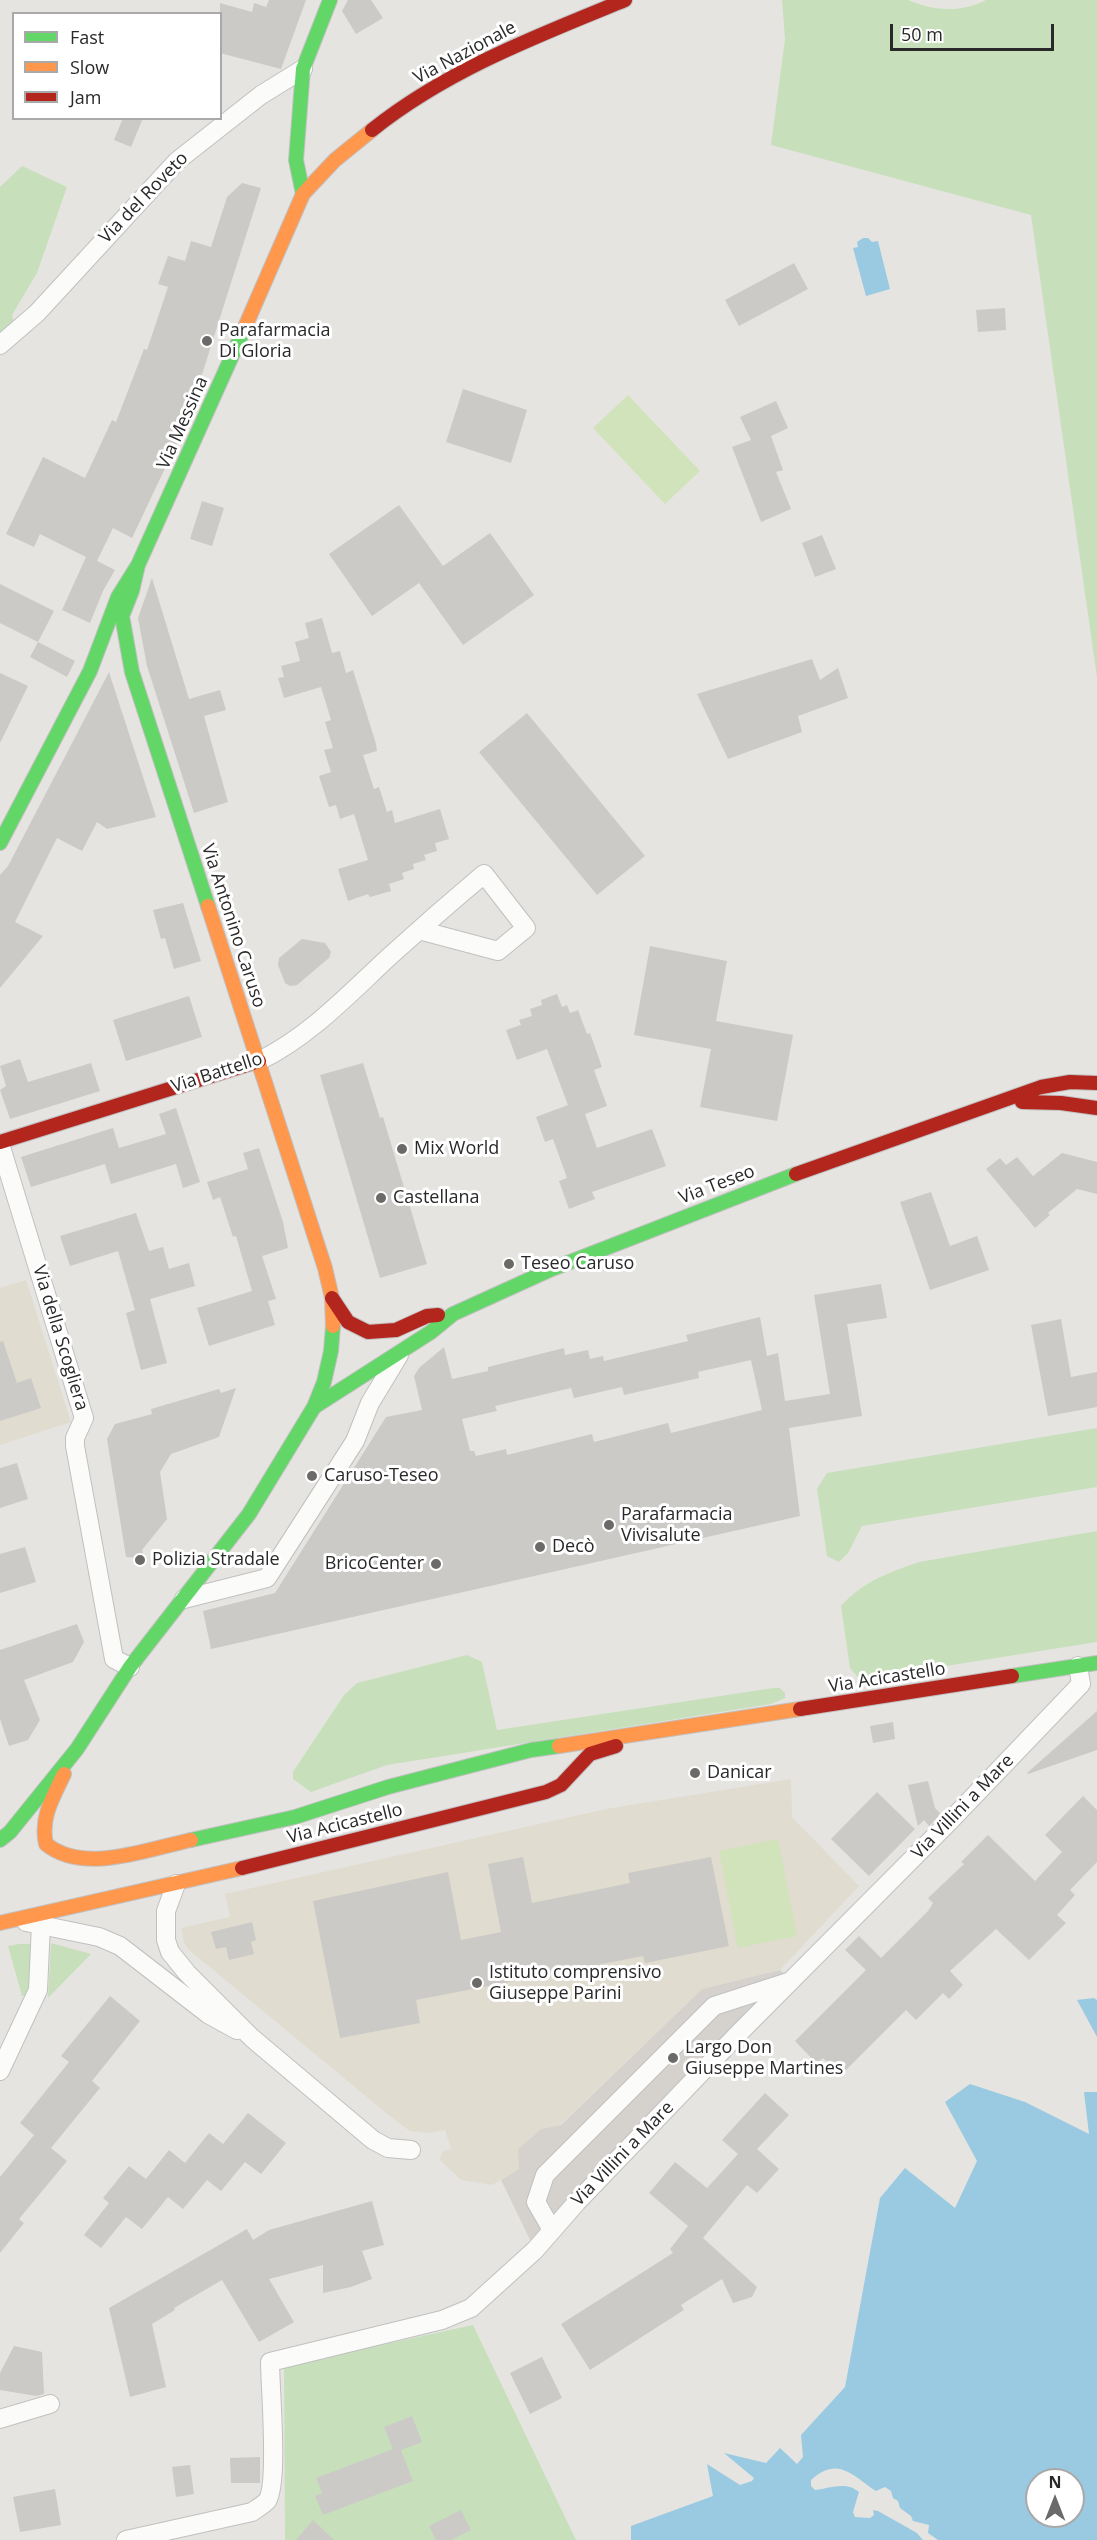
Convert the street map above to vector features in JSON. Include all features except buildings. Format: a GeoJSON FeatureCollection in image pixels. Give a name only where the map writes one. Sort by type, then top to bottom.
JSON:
{"type":"FeatureCollection","features":[{"type":"Feature","properties":{"kind":"main road"},"geometry":{"type":"LineString","coordinates":[[303,194],[296,160],[303,69],[330,0]]}},
{"type":"Feature","properties":{"kind":"main road","name":"Via Nazionale"},"geometry":{"type":"LineString","coordinates":[[303,194],[335,160],[388,117],[447,80],[507,48],[625,0]]}},
{"type":"Feature","properties":{"kind":"main road","name":"Via Messina"},"geometry":{"type":"LineString","coordinates":[[0,843],[90,671],[117,597],[138,565],[199,433],[303,194]]}},
{"type":"Feature","properties":{"kind":"main road","name":"Via Antonino Caruso"},"geometry":{"type":"LineString","coordinates":[[138,565],[132,591],[122,616],[132,672],[259,1061],[325,1268],[332,1298]]}},
{"type":"Feature","properties":{"kind":"main road"},"geometry":{"type":"LineString","coordinates":[[90,671],[101,659],[113,654],[132,672]]}},
{"type":"Feature","properties":{"kind":"main road","name":"Via Battello"},"geometry":{"type":"LineString","coordinates":[[0,1143],[259,1061]]}},
{"type":"Feature","properties":{"kind":"main road","name":"Via Teseo"},"geometry":{"type":"LineString","coordinates":[[453,1314],[615,1243],[823,1163],[1041,1087],[1070,1082],[1097,1083]]}},
{"type":"Feature","properties":{"kind":"main road"},"geometry":{"type":"LineString","coordinates":[[997,1101],[1060,1103],[1097,1108]]}},
{"type":"Feature","properties":{"kind":"main road"},"geometry":{"type":"LineString","coordinates":[[332,1298],[348,1322],[368,1332],[396,1330],[427,1316],[453,1314]]}},
{"type":"Feature","properties":{"kind":"main road"},"geometry":{"type":"LineString","coordinates":[[0,1840],[10,1832],[77,1749],[130,1667],[249,1514],[314,1407],[331,1350],[332,1298]]}},
{"type":"Feature","properties":{"kind":"main road"},"geometry":{"type":"LineString","coordinates":[[314,1407],[351,1386],[401,1350],[431,1332],[453,1314]]}},
{"type":"Feature","properties":{"kind":"main road","name":"Via Acicastello"},"geometry":{"type":"LineString","coordinates":[[77,1749],[49,1806],[43,1825],[45,1844],[53,1852],[70,1858],[98,1860],[295,1817],[388,1787],[531,1750],[1097,1663]]}},
{"type":"Feature","properties":{"kind":"main road","name":"Via Acicastello"},"geometry":{"type":"LineString","coordinates":[[8,1922],[176,1884],[515,1801],[561,1785],[590,1754],[684,1728]]}},
{"type":"Feature","properties":{"kind":"main road"},"geometry":{"type":"LineString","coordinates":[[444,1773],[549,1758],[557,1761],[565,1774],[561,1785]]}},
{"type":"Feature","properties":{"kind":"street","name":"Via del Roveto"},"geometry":{"type":"LineString","coordinates":[[0,345],[36,313],[177,161],[261,95],[303,69]]}},
{"type":"Feature","properties":{"kind":"street","name":"Via Battello"},"geometry":{"type":"LineString","coordinates":[[259,1061],[281,1050],[321,1021],[419,930],[484,874],[526,928],[498,951],[419,930]]}},
{"type":"Feature","properties":{"kind":"street","name":"Via della Scogliera"},"geometry":{"type":"LineString","coordinates":[[0,1143],[84,1418],[75,1438],[75,1446],[114,1659],[130,1667]]}},
{"type":"Feature","properties":{"kind":"street"},"geometry":{"type":"LineString","coordinates":[[184,1599],[267,1578],[355,1441],[370,1403],[401,1350]]}},
{"type":"Feature","properties":{"kind":"street","name":"Via Villini a Mare"},"geometry":{"type":"LineString","coordinates":[[126,2540],[252,2512],[267,2501],[272,2487],[273,2465],[270,2362],[442,2320],[471,2308],[535,2250],[740,2032],[1081,1684],[1078,1666]]}},
{"type":"Feature","properties":{"kind":"street"},"geometry":{"type":"LineString","coordinates":[[176,1884],[166,1911],[166,1940],[170,1952],[187,1973],[252,2038],[373,2140],[388,2148],[411,2150]]}},
{"type":"Feature","properties":{"kind":"street"},"geometry":{"type":"LineString","coordinates":[[8,1922],[41,1924],[99,1937],[120,1947],[208,2014],[252,2038]]}},
{"type":"Feature","properties":{"kind":"street"},"geometry":{"type":"LineString","coordinates":[[0,2071],[38,1990],[41,1924]]}},
{"type":"Feature","properties":{"kind":"street"},"geometry":{"type":"LineString","coordinates":[[552,2230],[536,2202],[545,2175],[714,2006],[792,1981]]}},
{"type":"Feature","properties":{"kind":"street"},"geometry":{"type":"LineString","coordinates":[[0,2419],[50,2404]]}},
{"type":"Feature","properties":{"kind":"shaded area"},"geometry":{"type":"Polygon","coordinates":[[[26,1280],[71,1422],[0,1445],[0,1288],[26,1280]]]}},
{"type":"Feature","properties":{"kind":"shaded area","name":"Istituto comprensivo Giuseppe Parini"},"geometry":{"type":"Polygon","coordinates":[[[791,1779],[792,1817],[859,1886],[780,1970],[702,1989],[560,2125],[541,2129],[519,2149],[519,2169],[492,2185],[461,2180],[439,2159],[443,2151],[451,2149],[445,2130],[428,2133],[410,2131],[396,2121],[189,1950],[184,1943],[181,1928],[230,1917],[225,1894],[606,1809],[791,1779]]]}},
{"type":"Feature","properties":{"kind":"shaded area","name":"Largo Don Giuseppe Martines"},"geometry":{"type":"Polygon","coordinates":[[[780,1970],[792,1981],[535,2250],[501,2180],[519,2169],[518,2149],[541,2129],[561,2125],[702,1989],[780,1970]]]}},
{"type":"Feature","properties":{"kind":"green space"},"geometry":{"type":"Polygon","coordinates":[[[782,0],[908,0],[937,8],[957,9],[986,0],[1097,0],[1097,677],[1031,215],[771,145],[785,39],[782,0]]]}},
{"type":"Feature","properties":{"kind":"green space"},"geometry":{"type":"Polygon","coordinates":[[[22,166],[67,187],[37,273],[12,315],[14,322],[0,333],[0,187],[22,166]]]}},
{"type":"Feature","properties":{"kind":"green space"},"geometry":{"type":"Polygon","coordinates":[[[628,395],[700,471],[665,504],[593,428],[628,395]]]}},
{"type":"Feature","properties":{"kind":"green space"},"geometry":{"type":"Polygon","coordinates":[[[1097,1428],[1097,1487],[862,1526],[848,1553],[839,1562],[827,1556],[817,1489],[827,1473],[1097,1428]]]}},
{"type":"Feature","properties":{"kind":"green space"},"geometry":{"type":"Polygon","coordinates":[[[1097,1531],[1097,1642],[864,1679],[857,1676],[850,1668],[841,1606],[867,1584],[919,1562],[1097,1531]]]}},
{"type":"Feature","properties":{"kind":"green space"},"geometry":{"type":"Polygon","coordinates":[[[467,1655],[482,1662],[497,1730],[773,1688],[780,1688],[785,1693],[785,1698],[771,1704],[387,1765],[311,1792],[293,1779],[293,1772],[344,1695],[357,1683],[467,1655]]]}},
{"type":"Feature","properties":{"kind":"green space"},"geometry":{"type":"Polygon","coordinates":[[[778,1839],[797,1936],[738,1948],[719,1851],[778,1839]]]}},
{"type":"Feature","properties":{"kind":"green space"},"geometry":{"type":"Polygon","coordinates":[[[51,1943],[91,1954],[48,1998],[51,1943]]]}},
{"type":"Feature","properties":{"kind":"green space"},"geometry":{"type":"Polygon","coordinates":[[[32,1944],[28,1995],[22,1996],[8,1946],[32,1944]]]}},
{"type":"Feature","properties":{"kind":"green space"},"geometry":{"type":"Polygon","coordinates":[[[473,2325],[576,2540],[285,2540],[284,2366],[473,2325]]]}},
{"type":"Feature","properties":{"kind":"water"},"geometry":{"type":"Polygon","coordinates":[[[868,238],[872,242],[878,241],[890,289],[866,296],[853,248],[858,247],[857,242],[868,238]]]}},
{"type":"Feature","properties":{"kind":"water"},"geometry":{"type":"Polygon","coordinates":[[[1094,1998],[1097,2000],[1097,2037],[1077,2000],[1094,1998]]]}},
{"type":"Feature","properties":{"kind":"water"},"geometry":{"type":"Polygon","coordinates":[[[970,2084],[1025,2102],[1089,2134],[1084,2092],[1097,2092],[1097,2540],[938,2540],[928,2533],[929,2525],[913,2521],[911,2516],[900,2508],[891,2491],[885,2487],[876,2491],[852,2474],[829,2469],[811,2480],[811,2486],[815,2490],[838,2486],[854,2489],[859,2492],[853,2512],[855,2517],[870,2518],[874,2515],[873,2510],[878,2511],[917,2533],[923,2540],[631,2540],[631,2526],[713,2496],[707,2464],[740,2485],[752,2481],[754,2478],[724,2453],[766,2463],[780,2448],[797,2464],[803,2457],[801,2435],[845,2387],[880,2198],[905,2168],[955,2208],[977,2161],[945,2102],[970,2084]]]}},
{"type":"Feature","properties":{"kind":"traffic: fast"},"geometry":{"type":"LineString","coordinates":[[303,194],[296,160],[303,69],[330,0]]}},
{"type":"Feature","properties":{"kind":"traffic: fast"},"geometry":{"type":"LineString","coordinates":[[0,843],[90,671],[118,597],[138,565],[245,327]]}},
{"type":"Feature","properties":{"kind":"traffic: fast"},"geometry":{"type":"LineString","coordinates":[[138,565],[132,591],[122,616],[132,672],[208,906]]}},
{"type":"Feature","properties":{"kind":"traffic: fast"},"geometry":{"type":"LineString","coordinates":[[314,1407],[431,1332],[453,1314],[552,1269],[796,1174]]}},
{"type":"Feature","properties":{"kind":"traffic: fast"},"geometry":{"type":"LineString","coordinates":[[0,1840],[10,1832],[77,1749],[130,1667],[249,1514],[314,1407],[324,1382],[331,1351],[333,1326]]}},
{"type":"Feature","properties":{"kind":"traffic: fast"},"geometry":{"type":"LineString","coordinates":[[1012,1676],[1097,1663]]}},
{"type":"Feature","properties":{"kind":"traffic: fast"},"geometry":{"type":"LineString","coordinates":[[191,1840],[295,1817],[388,1787],[531,1750],[559,1746]]}},
{"type":"Feature","properties":{"kind":"traffic: slow"},"geometry":{"type":"LineString","coordinates":[[245,327],[303,194],[335,160],[372,130]]}},
{"type":"Feature","properties":{"kind":"traffic: slow"},"geometry":{"type":"LineString","coordinates":[[208,906],[325,1268],[332,1298],[333,1326]]}},
{"type":"Feature","properties":{"kind":"traffic: slow"},"geometry":{"type":"LineString","coordinates":[[559,1746],[800,1709]]}},
{"type":"Feature","properties":{"kind":"traffic: slow"},"geometry":{"type":"LineString","coordinates":[[64,1774],[46,1816],[45,1825],[46,1844],[61,1853],[79,1858],[97,1859],[117,1857],[191,1840]]}},
{"type":"Feature","properties":{"kind":"traffic: slow"},"geometry":{"type":"LineString","coordinates":[[0,1923],[242,1868]]}},
{"type":"Feature","properties":{"kind":"traffic: jam"},"geometry":{"type":"LineString","coordinates":[[372,130],[431,89],[462,72],[526,41],[625,0]]}},
{"type":"Feature","properties":{"kind":"traffic: jam"},"geometry":{"type":"LineString","coordinates":[[0,1142],[259,1061]]}},
{"type":"Feature","properties":{"kind":"traffic: jam"},"geometry":{"type":"LineString","coordinates":[[796,1174],[1041,1087],[1070,1082],[1097,1083]]}},
{"type":"Feature","properties":{"kind":"traffic: jam"},"geometry":{"type":"LineString","coordinates":[[1022,1102],[1061,1103],[1097,1108]]}},
{"type":"Feature","properties":{"kind":"traffic: jam"},"geometry":{"type":"LineString","coordinates":[[332,1298],[348,1322],[368,1332],[396,1330],[427,1316],[438,1315]]}},
{"type":"Feature","properties":{"kind":"traffic: jam"},"geometry":{"type":"LineString","coordinates":[[800,1709],[1012,1676]]}},
{"type":"Feature","properties":{"kind":"traffic: jam"},"geometry":{"type":"LineString","coordinates":[[242,1868],[546,1792],[561,1785],[590,1754],[616,1746]]}},
{"type":"Feature","properties":{"kind":"place","name":"Parafarmacia Di Gloria"},"geometry":{"type":"Point","coordinates":[207,341]}},
{"type":"Feature","properties":{"kind":"place","name":"Mix World"},"geometry":{"type":"Point","coordinates":[402,1149]}},
{"type":"Feature","properties":{"kind":"place","name":"Castellana"},"geometry":{"type":"Point","coordinates":[381,1198]}},
{"type":"Feature","properties":{"kind":"place","name":"Teseo Caruso"},"geometry":{"type":"Point","coordinates":[509,1264]}},
{"type":"Feature","properties":{"kind":"place","name":"Caruso-Teseo"},"geometry":{"type":"Point","coordinates":[312,1476]}},
{"type":"Feature","properties":{"kind":"place","name":"Parafarmacia Vivisalute"},"geometry":{"type":"Point","coordinates":[609,1525]}},
{"type":"Feature","properties":{"kind":"place","name":"Decò"},"geometry":{"type":"Point","coordinates":[540,1547]}},
{"type":"Feature","properties":{"kind":"place","name":"Polizia Stradale"},"geometry":{"type":"Point","coordinates":[140,1560]}},
{"type":"Feature","properties":{"kind":"place","name":"BricoCenter"},"geometry":{"type":"Point","coordinates":[436,1564]}},
{"type":"Feature","properties":{"kind":"place","name":"Danicar"},"geometry":{"type":"Point","coordinates":[695,1773]}},
{"type":"Feature","properties":{"kind":"place","name":"Istituto comprensivo Giuseppe Parini"},"geometry":{"type":"Point","coordinates":[477,1983]}},
{"type":"Feature","properties":{"kind":"place","name":"Largo Don Giuseppe Martines"},"geometry":{"type":"Point","coordinates":[673,2058]}}]}
